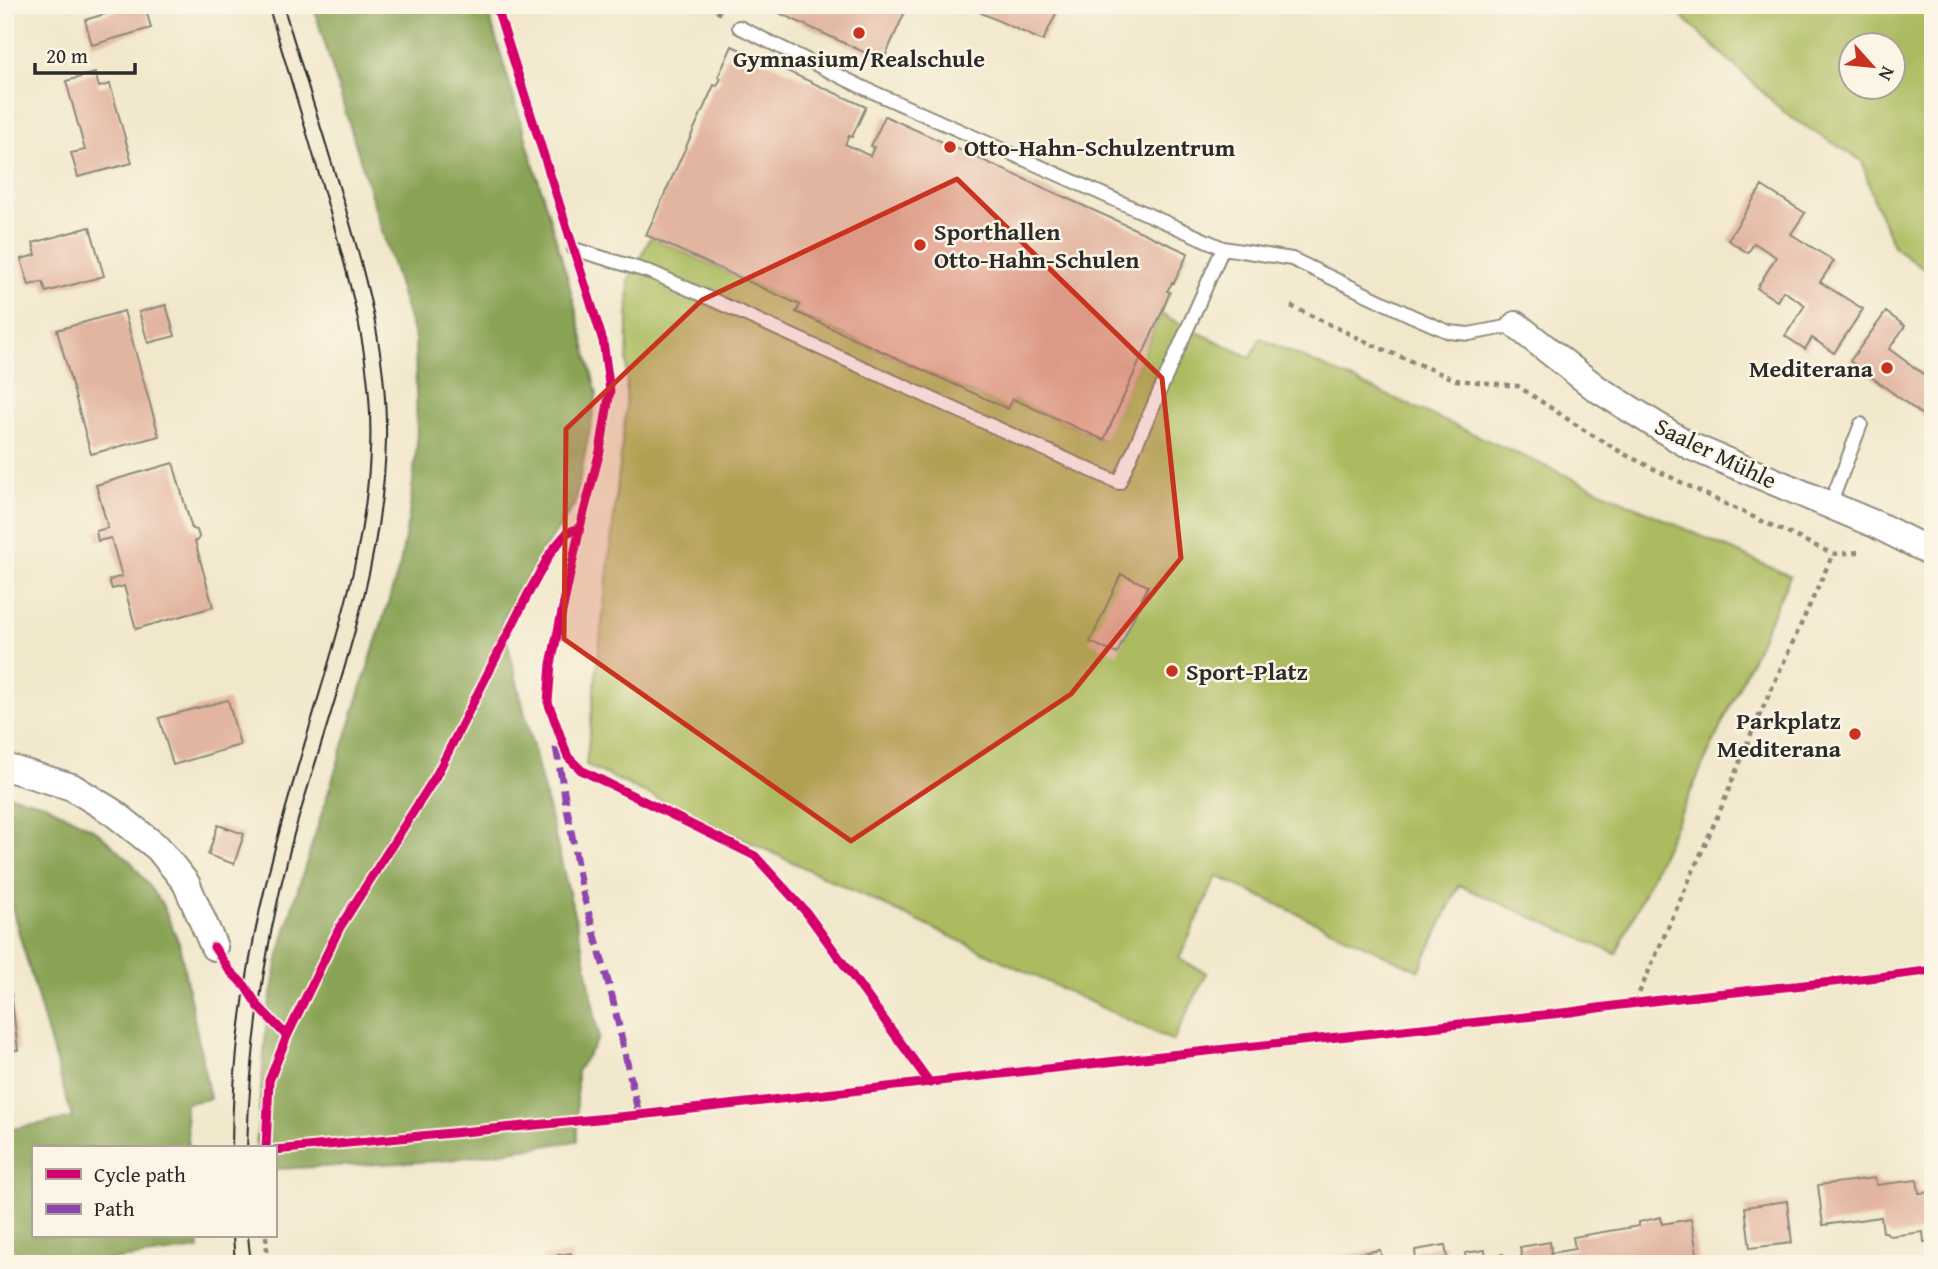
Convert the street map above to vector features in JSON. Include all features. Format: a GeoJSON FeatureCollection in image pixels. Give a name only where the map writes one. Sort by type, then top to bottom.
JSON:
{"type":"FeatureCollection","features":[{"type":"Feature","properties":{"kind":"street","name":"Saaler Mühle"},"geometry":{"type":"LineString","coordinates":[[1516,325],[1596,388],[1690,446],[1877,525],[1933,553]]}},
{"type":"Feature","properties":{"kind":"street"},"geometry":{"type":"LineString","coordinates":[[5,767],[72,787],[114,813],[158,848],[186,883],[214,947]]}},
{"type":"Feature","properties":{"kind":"lane"},"geometry":{"type":"LineString","coordinates":[[739,27],[862,88],[1223,248],[1292,259],[1449,331],[1469,334],[1516,325]]}},
{"type":"Feature","properties":{"kind":"lane"},"geometry":{"type":"LineString","coordinates":[[574,249],[653,273],[1119,483],[1223,248]]}},
{"type":"Feature","properties":{"kind":"lane"},"geometry":{"type":"LineString","coordinates":[[1830,505],[1861,424]]}},
{"type":"Feature","properties":{"kind":"path"},"geometry":{"type":"LineString","coordinates":[[1290,306],[1456,380],[1518,386],[1626,455],[1719,502],[1833,554],[1867,551]]}},
{"type":"Feature","properties":{"kind":"path"},"geometry":{"type":"LineString","coordinates":[[1634,1002],[1833,554]]}},
{"type":"Feature","properties":{"kind":"path"},"geometry":{"type":"LineString","coordinates":[[214,947],[258,1006],[287,1036],[269,1082],[266,1146]]}},
{"type":"Feature","properties":{"kind":"path"},"geometry":{"type":"LineString","coordinates":[[276,1150],[930,1083]]}},
{"type":"Feature","properties":{"kind":"path"},"geometry":{"type":"LineString","coordinates":[[266,1238],[268,1264]]}},
{"type":"Feature","properties":{"kind":"highlighted area"},"geometry":{"type":"Polygon","coordinates":[[[957,179],[1162,378],[1181,558],[1071,694],[851,841],[564,639],[566,429],[702,300],[957,179]]]}},
{"type":"Feature","properties":{"kind":"green space"},"geometry":{"type":"Polygon","coordinates":[[[313,5],[486,5],[567,276],[597,394],[575,504],[502,621],[584,954],[599,1038],[577,1071],[577,1141],[441,1161],[276,1169],[276,1146],[256,1146],[267,1017],[278,959],[292,908],[400,565],[410,509],[417,443],[415,339],[313,5]]]}},
{"type":"Feature","properties":{"kind":"green space"},"geometry":{"type":"Polygon","coordinates":[[[1670,5],[1933,5],[1933,275],[1894,247],[1873,198],[1862,161],[1787,115],[1670,5]]]}},
{"type":"Feature","properties":{"kind":"green space","name":"Sport-Platz"},"geometry":{"type":"Polygon","coordinates":[[[651,237],[800,305],[796,313],[1008,409],[1013,399],[1103,440],[1161,314],[1251,358],[1260,338],[1790,576],[1616,954],[1459,885],[1419,971],[1217,876],[1179,959],[1207,973],[1173,1041],[586,765],[626,409],[629,279],[651,237]]]}},
{"type":"Feature","properties":{"kind":"green space"},"geometry":{"type":"Polygon","coordinates":[[[5,794],[45,804],[95,830],[132,863],[162,904],[179,943],[210,1099],[185,1103],[189,1146],[32,1146],[32,1238],[198,1238],[199,1249],[78,1264],[5,1264],[5,1130],[72,1118],[5,884],[5,794]]]}},
{"type":"Feature","properties":{"kind":"building"},"geometry":{"type":"Polygon","coordinates":[[[135,5],[145,5],[151,28],[92,45],[85,20],[135,5]]]}},
{"type":"Feature","properties":{"kind":"building","name":"Gymnasium/Realschule"},"geometry":{"type":"Polygon","coordinates":[[[762,5],[908,5],[883,61],[762,5]]]}},
{"type":"Feature","properties":{"kind":"building","name":"Gymnasium/Realschule"},"geometry":{"type":"Polygon","coordinates":[[[964,5],[1060,5],[1043,41],[964,5]]]}},
{"type":"Feature","properties":{"kind":"building","name":"Sporthallen Otto-Hahn-Schulen"},"geometry":{"type":"Polygon","coordinates":[[[732,46],[866,107],[852,137],[849,136],[845,144],[870,156],[874,147],[871,146],[885,116],[1188,253],[1174,283],[1167,291],[1170,292],[1161,314],[1104,440],[1013,399],[1008,409],[796,312],[800,305],[646,235],[714,85],[717,86],[721,78],[718,77],[732,46]]]}},
{"type":"Feature","properties":{"kind":"building"},"geometry":{"type":"Polygon","coordinates":[[[95,73],[99,87],[110,84],[132,163],[78,177],[71,153],[85,150],[66,81],[95,73]]]}},
{"type":"Feature","properties":{"kind":"building"},"geometry":{"type":"Polygon","coordinates":[[[1762,186],[1805,213],[1791,234],[1834,261],[1820,282],[1863,309],[1834,353],[1812,338],[1805,349],[1785,336],[1805,305],[1783,291],[1777,301],[1757,288],[1776,257],[1754,243],[1748,253],[1728,240],[1762,186]]]}},
{"type":"Feature","properties":{"kind":"building"},"geometry":{"type":"Polygon","coordinates":[[[90,227],[104,276],[46,292],[43,282],[29,285],[21,259],[36,255],[33,243],[90,227]]]}},
{"type":"Feature","properties":{"kind":"building"},"geometry":{"type":"Polygon","coordinates":[[[166,305],[175,336],[148,343],[139,312],[166,305]]]}},
{"type":"Feature","properties":{"kind":"building"},"geometry":{"type":"Polygon","coordinates":[[[124,311],[159,436],[91,454],[57,330],[124,311]]]}},
{"type":"Feature","properties":{"kind":"building","name":"Mediterana"},"geometry":{"type":"Polygon","coordinates":[[[1886,312],[1905,326],[1889,349],[1933,381],[1933,423],[1850,361],[1886,312]]]}},
{"type":"Feature","properties":{"kind":"building"},"geometry":{"type":"Polygon","coordinates":[[[173,463],[192,529],[197,530],[199,537],[195,541],[213,607],[136,629],[124,586],[112,589],[109,580],[122,576],[111,538],[98,541],[96,531],[108,528],[96,485],[173,463]]]}},
{"type":"Feature","properties":{"kind":"building"},"geometry":{"type":"Polygon","coordinates":[[[1121,574],[1148,586],[1117,654],[1090,642],[1121,574]]]}},
{"type":"Feature","properties":{"kind":"building"},"geometry":{"type":"Polygon","coordinates":[[[228,700],[240,745],[173,765],[159,718],[228,700]]]}},
{"type":"Feature","properties":{"kind":"building"},"geometry":{"type":"Polygon","coordinates":[[[218,825],[244,834],[234,864],[208,855],[218,825]]]}},
{"type":"Feature","properties":{"kind":"building"},"geometry":{"type":"Polygon","coordinates":[[[11,992],[18,1050],[5,1052],[5,993],[11,992]]]}},
{"type":"Feature","properties":{"kind":"building"},"geometry":{"type":"Polygon","coordinates":[[[1875,1178],[1877,1185],[1917,1180],[1919,1193],[1933,1192],[1933,1241],[1924,1242],[1923,1232],[1890,1236],[1883,1232],[1881,1217],[1823,1225],[1818,1185],[1875,1178]]]}},
{"type":"Feature","properties":{"kind":"building"},"geometry":{"type":"Polygon","coordinates":[[[1787,1201],[1792,1243],[1750,1248],[1745,1207],[1787,1201]]]}},
{"type":"Feature","properties":{"kind":"building"},"geometry":{"type":"Polygon","coordinates":[[[1661,1217],[1662,1224],[1691,1219],[1699,1264],[1646,1264],[1645,1257],[1606,1264],[1523,1264],[1520,1247],[1550,1242],[1551,1253],[1575,1249],[1573,1237],[1639,1226],[1639,1222],[1661,1217]]]}},
{"type":"Feature","properties":{"kind":"building"},"geometry":{"type":"Polygon","coordinates":[[[1445,1245],[1448,1264],[1419,1264],[1419,1260],[1416,1261],[1415,1250],[1445,1245]]]}},
{"type":"Feature","properties":{"kind":"building"},"geometry":{"type":"Polygon","coordinates":[[[1380,1250],[1383,1264],[1305,1264],[1305,1262],[1380,1250]]]}},
{"type":"Feature","properties":{"kind":"building"},"geometry":{"type":"Polygon","coordinates":[[[1485,1250],[1486,1257],[1503,1254],[1505,1264],[1458,1264],[1466,1261],[1465,1253],[1485,1250]]]}},
{"type":"Feature","properties":{"kind":"building"},"geometry":{"type":"Polygon","coordinates":[[[571,1253],[573,1264],[543,1264],[542,1257],[571,1253]]]}},
{"type":"Feature","properties":{"kind":"tram line"},"geometry":{"type":"LineString","coordinates":[[232,1146],[235,1067],[252,947],[280,829],[350,586],[361,533],[370,451],[368,385],[351,287],[268,5]]}},
{"type":"Feature","properties":{"kind":"tram line"},"geometry":{"type":"LineString","coordinates":[[247,1146],[256,1029],[275,912],[294,834],[339,688],[365,590],[376,541],[386,440],[383,374],[372,308],[347,212],[283,5]]}},
{"type":"Feature","properties":{"kind":"tram line"},"geometry":{"type":"LineString","coordinates":[[233,1238],[235,1264]]}},
{"type":"Feature","properties":{"kind":"tram line"},"geometry":{"type":"LineString","coordinates":[[248,1238],[251,1264]]}},
{"type":"Feature","properties":{"kind":"marked path"},"geometry":{"type":"LineString","coordinates":[[556,747],[581,886],[612,996],[639,1115]]}},
{"type":"Feature","properties":{"kind":"cycle path"},"geometry":{"type":"LineString","coordinates":[[496,5],[603,341],[610,391],[600,451],[580,527],[551,664],[548,702],[568,757],[581,770],[755,856],[806,912],[930,1083]]}},
{"type":"Feature","properties":{"kind":"cycle path"},"geometry":{"type":"LineString","coordinates":[[287,1036],[340,927],[436,776],[551,552],[567,533],[580,527]]}},
{"type":"Feature","properties":{"kind":"cycle path"},"geometry":{"type":"LineString","coordinates":[[214,947],[258,1006],[287,1036],[269,1081],[266,1146]]}},
{"type":"Feature","properties":{"kind":"cycle path"},"geometry":{"type":"LineString","coordinates":[[276,1150],[639,1115],[1933,970]]}},
{"type":"Feature","properties":{"kind":"place","name":"Gymnasium/Realschule"},"geometry":{"type":"Point","coordinates":[859,33]}},
{"type":"Feature","properties":{"kind":"place","name":"Otto-Hahn-Schulzentrum"},"geometry":{"type":"Point","coordinates":[950,147]}},
{"type":"Feature","properties":{"kind":"place","name":"Sporthallen Otto-Hahn-Schulen"},"geometry":{"type":"Point","coordinates":[920,245]}},
{"type":"Feature","properties":{"kind":"place","name":"Mediterana"},"geometry":{"type":"Point","coordinates":[1887,368]}},
{"type":"Feature","properties":{"kind":"place","name":"Sport-Platz"},"geometry":{"type":"Point","coordinates":[1172,671]}},
{"type":"Feature","properties":{"kind":"place","name":"Parkplatz Mediterana"},"geometry":{"type":"Point","coordinates":[1855,734]}}]}
